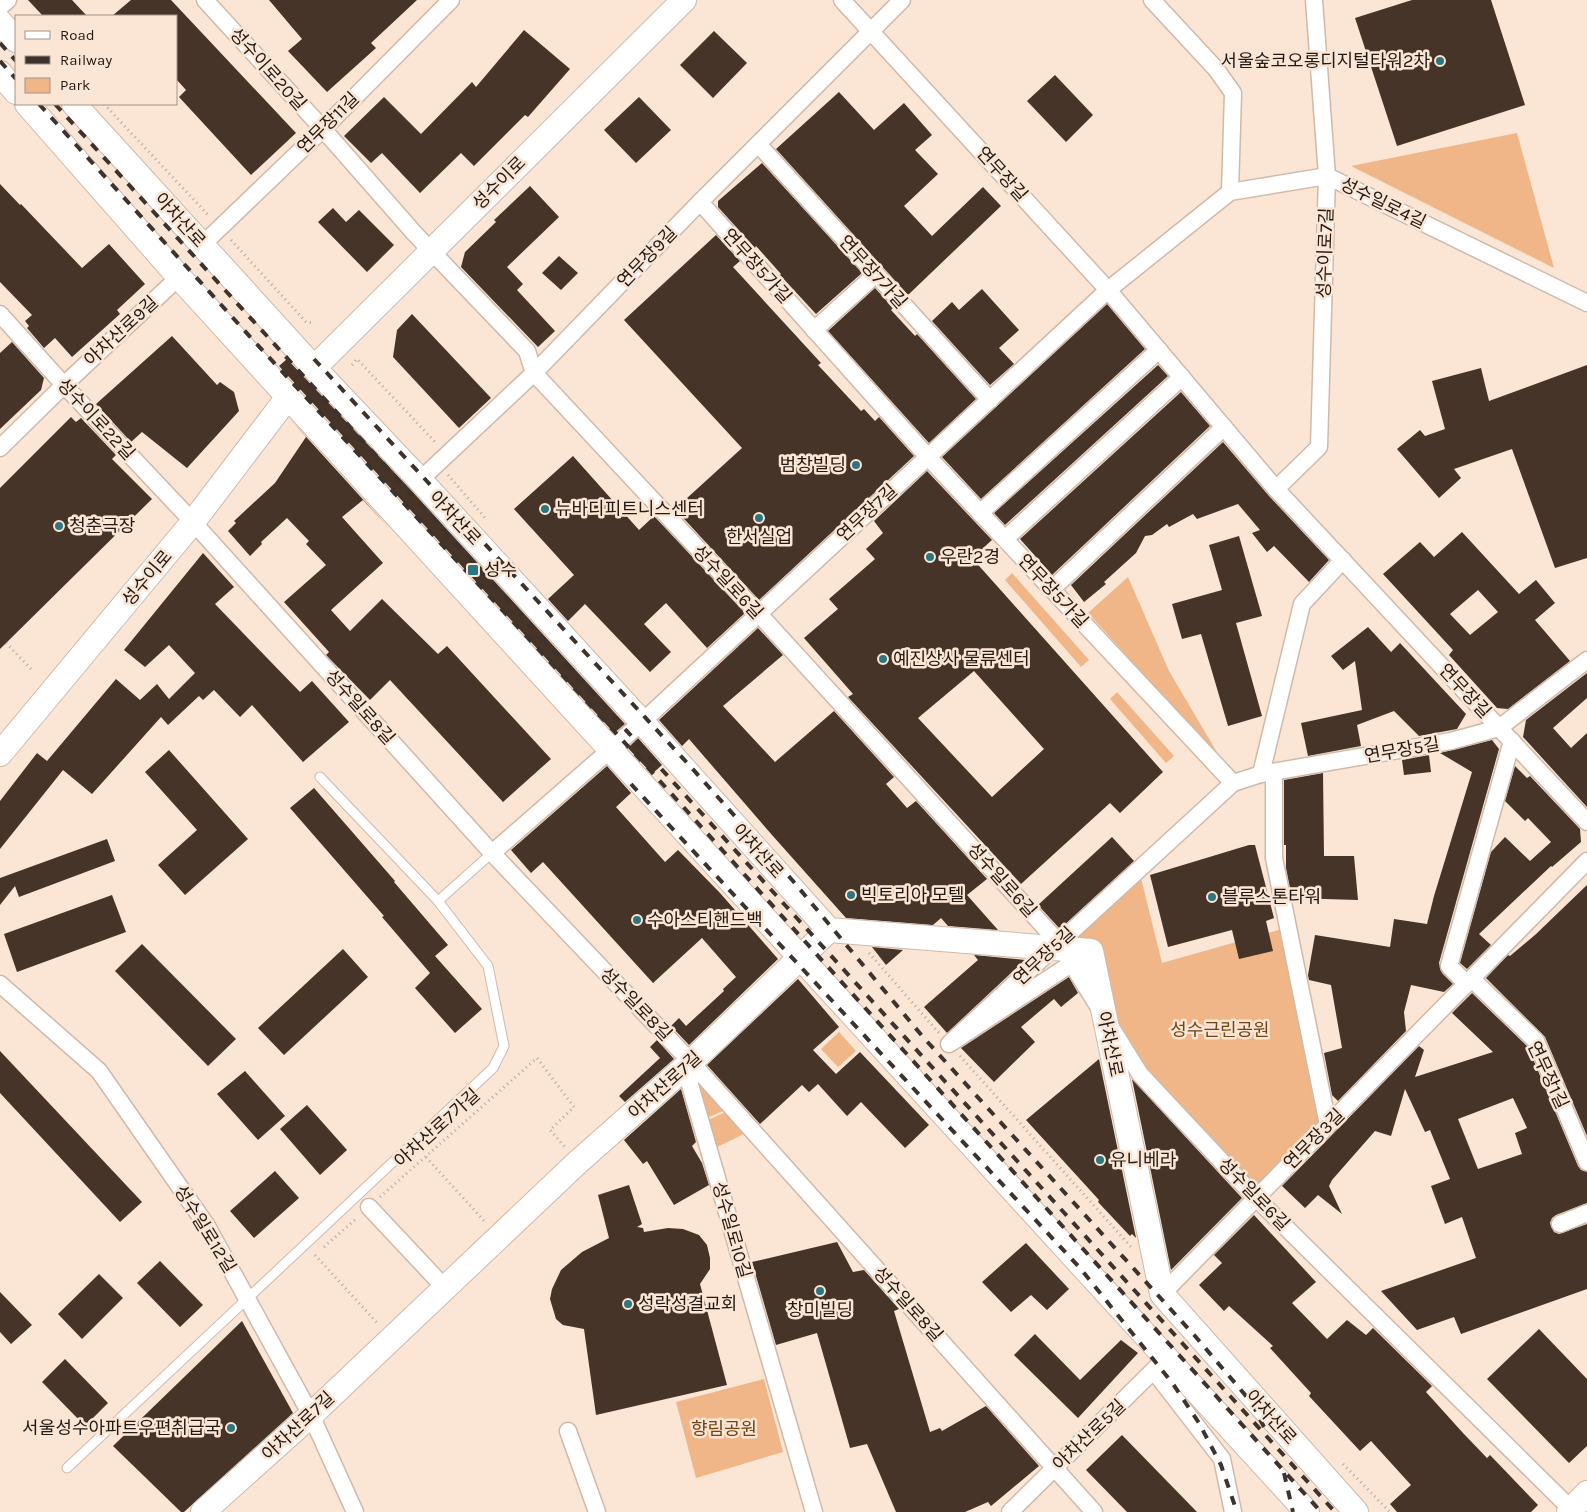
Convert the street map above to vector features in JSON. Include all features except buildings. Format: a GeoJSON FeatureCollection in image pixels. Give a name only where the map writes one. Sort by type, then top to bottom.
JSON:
{"type":"FeatureCollection","features":[{"type":"Feature","properties":{"kind":"main road","name":"성수이로"},"geometry":{"type":"LineString","coordinates":[[314,368],[684,0]]}},
{"type":"Feature","properties":{"kind":"main road"},"geometry":{"type":"LineString","coordinates":[[0,22],[15,39]]}},
{"type":"Feature","properties":{"kind":"main road"},"geometry":{"type":"LineString","coordinates":[[0,73],[15,91]]}},
{"type":"Feature","properties":{"kind":"main road","name":"아차산로"},"geometry":{"type":"LineString","coordinates":[[28,105],[179,277],[288,397],[626,736],[829,930]]}},
{"type":"Feature","properties":{"kind":"main road","name":"아차산로"},"geometry":{"type":"LineString","coordinates":[[75,105],[314,368],[420,480],[626,736],[800,958],[1160,1365],[1306,1512]]}},
{"type":"Feature","properties":{"kind":"main road","name":"성수이로"},"geometry":{"type":"LineString","coordinates":[[0,754],[194,522],[288,397]]}},
{"type":"Feature","properties":{"kind":"main road"},"geometry":{"type":"LineString","coordinates":[[829,930],[1091,951]]}},
{"type":"Feature","properties":{"kind":"main road","name":"아차산로7길"},"geometry":{"type":"LineString","coordinates":[[203,1512],[311,1415],[578,1162],[691,1062],[829,930]]}},
{"type":"Feature","properties":{"kind":"main road","name":"아차산로"},"geometry":{"type":"LineString","coordinates":[[1091,951],[1162,1294],[1356,1512]]}},
{"type":"Feature","properties":{"kind":"street"},"geometry":{"type":"LineString","coordinates":[[0,7],[8,0]]}},
{"type":"Feature","properties":{"kind":"street","name":"성수이로20길"},"geometry":{"type":"LineString","coordinates":[[205,0],[431,250]]}},
{"type":"Feature","properties":{"kind":"street","name":"연무장11길"},"geometry":{"type":"LineString","coordinates":[[202,245],[451,0]]}},
{"type":"Feature","properties":{"kind":"street","name":"연무장길"},"geometry":{"type":"LineString","coordinates":[[842,0],[1108,290],[1276,489],[1587,822]]}},
{"type":"Feature","properties":{"kind":"street","name":"연무장9길"},"geometry":{"type":"LineString","coordinates":[[420,480],[534,373],[700,202],[902,0]]}},
{"type":"Feature","properties":{"kind":"street"},"geometry":{"type":"LineString","coordinates":[[1152,0],[1216,69],[1232,93],[1230,192]]}},
{"type":"Feature","properties":{"kind":"street","name":"성수이로7길"},"geometry":{"type":"LineString","coordinates":[[1276,489],[1319,447],[1327,176],[1314,0]]}},
{"type":"Feature","properties":{"kind":"street","name":"연무장7가길"},"geometry":{"type":"LineString","coordinates":[[758,144],[990,400]]}},
{"type":"Feature","properties":{"kind":"street","name":"성수일로4길"},"geometry":{"type":"LineString","coordinates":[[1108,290],[1230,192],[1327,176],[1587,303]]}},
{"type":"Feature","properties":{"kind":"street","name":"연무장5가길"},"geometry":{"type":"LineString","coordinates":[[700,202],[928,457],[1233,783]]}},
{"type":"Feature","properties":{"kind":"street","name":"성수일로6길"},"geometry":{"type":"LineString","coordinates":[[431,250],[527,351],[534,373],[759,614],[1059,943],[1140,1074],[1256,1198],[1576,1507]]}},
{"type":"Feature","properties":{"kind":"street"},"geometry":{"type":"LineString","coordinates":[[814,330],[875,275]]}},
{"type":"Feature","properties":{"kind":"street","name":"아차산로9길"},"geometry":{"type":"LineString","coordinates":[[0,448],[179,277]]}},
{"type":"Feature","properties":{"kind":"street","name":"연무장7길"},"geometry":{"type":"LineString","coordinates":[[492,853],[626,736],[1108,290]]}},
{"type":"Feature","properties":{"kind":"street","name":"성수이로22길"},"geometry":{"type":"LineString","coordinates":[[0,314],[64,385],[194,522]]}},
{"type":"Feature","properties":{"kind":"street"},"geometry":{"type":"LineString","coordinates":[[980,513],[1159,350]]}},
{"type":"Feature","properties":{"kind":"street"},"geometry":{"type":"LineString","coordinates":[[1005,539],[1182,378]]}},
{"type":"Feature","properties":{"kind":"street"},"geometry":{"type":"LineString","coordinates":[[1052,589],[1224,427]]}},
{"type":"Feature","properties":{"kind":"street","name":"성수일로8길"},"geometry":{"type":"LineString","coordinates":[[194,522],[492,853],[691,1062],[1094,1512]]}},
{"type":"Feature","properties":{"kind":"street"},"geometry":{"type":"LineString","coordinates":[[1328,1125],[1274,858],[1267,773],[1302,604],[1343,560]]}},
{"type":"Feature","properties":{"kind":"street"},"geometry":{"type":"LineString","coordinates":[[1499,728],[1587,660]]}},
{"type":"Feature","properties":{"kind":"street","name":"연무장5길"},"geometry":{"type":"LineString","coordinates":[[950,1044],[1233,783],[1267,773],[1451,741],[1499,728]]}},
{"type":"Feature","properties":{"kind":"street"},"geometry":{"type":"LineString","coordinates":[[1470,981],[1449,966],[1512,741]]}},
{"type":"Feature","properties":{"kind":"street","name":"연무장3길"},"geometry":{"type":"LineString","coordinates":[[1162,1294],[1587,861]]}},
{"type":"Feature","properties":{"kind":"street","name":"연무장5길"},"geometry":{"type":"LineString","coordinates":[[950,1044],[1091,951]]}},
{"type":"Feature","properties":{"kind":"street","name":"연무장1길"},"geometry":{"type":"LineString","coordinates":[[1470,981],[1536,1041],[1587,1162]]}},
{"type":"Feature","properties":{"kind":"street","name":"성수일로12길"},"geometry":{"type":"LineString","coordinates":[[0,984],[99,1071],[207,1226],[311,1415],[355,1512]]}},
{"type":"Feature","properties":{"kind":"street","name":"성수일로10길"},"geometry":{"type":"LineString","coordinates":[[691,1062],[690,1085],[814,1512]]}},
{"type":"Feature","properties":{"kind":"street"},"geometry":{"type":"LineString","coordinates":[[369,1207],[445,1288]]}},
{"type":"Feature","properties":{"kind":"street"},"geometry":{"type":"LineString","coordinates":[[1560,1224],[1587,1214]]}},
{"type":"Feature","properties":{"kind":"street","name":"아차산로5길"},"geometry":{"type":"LineString","coordinates":[[1010,1512],[1160,1365]]}},
{"type":"Feature","properties":{"kind":"street","name":"아차산로"},"geometry":{"type":"LineString","coordinates":[[1160,1365],[1222,1459],[1233,1512]]}},
{"type":"Feature","properties":{"kind":"street"},"geometry":{"type":"LineString","coordinates":[[568,1431],[598,1512]]}},
{"type":"Feature","properties":{"kind":"lane"},"geometry":{"type":"LineString","coordinates":[[67,1468],[493,1068],[504,1046],[488,966],[438,901],[320,777]]}},
{"type":"Feature","properties":{"kind":"lane"},"geometry":{"type":"LineString","coordinates":[[438,901],[492,853]]}},
{"type":"Feature","properties":{"kind":"path"},"geometry":{"type":"LineString","coordinates":[[105,105],[306,322],[314,323]]}},
{"type":"Feature","properties":{"kind":"path"},"geometry":{"type":"LineString","coordinates":[[352,365],[357,359],[439,446],[438,463],[489,522]]}},
{"type":"Feature","properties":{"kind":"path"},"geometry":{"type":"LineString","coordinates":[[6,643],[33,671]]}},
{"type":"Feature","properties":{"kind":"path"},"geometry":{"type":"LineString","coordinates":[[867,951],[1136,1252]]}},
{"type":"Feature","properties":{"kind":"path","name":"아차산로7가길"},"geometry":{"type":"LineString","coordinates":[[308,1261],[537,1058],[574,1107],[550,1130],[578,1162]]}},
{"type":"Feature","properties":{"kind":"path"},"geometry":{"type":"LineString","coordinates":[[426,1157],[498,1236]]}},
{"type":"Feature","properties":{"kind":"path"},"geometry":{"type":"LineString","coordinates":[[315,1255],[391,1339]]}},
{"type":"Feature","properties":{"kind":"path"},"geometry":{"type":"LineString","coordinates":[[1342,1463],[1390,1512]]}},
{"type":"Feature","properties":{"kind":"green space"},"geometry":{"type":"Polygon","coordinates":[[[1517,133],[1554,268],[1351,166],[1517,133]]]}},
{"type":"Feature","properties":{"kind":"green space"},"geometry":{"type":"Polygon","coordinates":[[[1012,573],[1089,660],[1081,667],[1005,580],[1012,573]]]}},
{"type":"Feature","properties":{"kind":"green space"},"geometry":{"type":"Polygon","coordinates":[[[1128,577],[1169,671],[1222,761],[1088,613],[1128,577]]]}},
{"type":"Feature","properties":{"kind":"green space"},"geometry":{"type":"Polygon","coordinates":[[[1117,692],[1174,756],[1166,763],[1110,699],[1117,692]]]}},
{"type":"Feature","properties":{"kind":"green space","name":"성수근린공원"},"geometry":{"type":"Polygon","coordinates":[[[1140,874],[1162,963],[1282,929],[1319,1121],[1257,1186],[1146,1069],[1066,945],[1140,874]]]}},
{"type":"Feature","properties":{"kind":"green space"},"geometry":{"type":"Polygon","coordinates":[[[839,1032],[856,1051],[838,1067],[821,1049],[839,1032]]]}},
{"type":"Feature","properties":{"kind":"green space"},"geometry":{"type":"Polygon","coordinates":[[[702,1085],[725,1110],[707,1118],[695,1089],[702,1085]]]}},
{"type":"Feature","properties":{"kind":"green space"},"geometry":{"type":"Polygon","coordinates":[[[726,1112],[746,1133],[717,1147],[708,1120],[726,1112]]]}},
{"type":"Feature","properties":{"kind":"green space","name":"향림공원"},"geometry":{"type":"Polygon","coordinates":[[[764,1379],[783,1452],[696,1478],[676,1402],[764,1379]]]}},
{"type":"Feature","properties":{"kind":"railway"},"geometry":{"type":"LineString","coordinates":[[0,43],[15,60]]}},
{"type":"Feature","properties":{"kind":"railway"},"geometry":{"type":"LineString","coordinates":[[0,61],[15,78]]}},
{"type":"Feature","properties":{"kind":"railway"},"geometry":{"type":"LineString","coordinates":[[40,105],[253,340],[649,769],[1321,1512]]}},
{"type":"Feature","properties":{"kind":"railway"},"geometry":{"type":"LineString","coordinates":[[56,105],[1335,1512]]}},
{"type":"Feature","properties":{"kind":"railway"},"geometry":{"type":"LineString","coordinates":[[314,359],[690,766],[793,881],[923,1037],[1195,1336],[1252,1403],[1264,1427]]}},
{"type":"Feature","properties":{"kind":"railway"},"geometry":{"type":"LineString","coordinates":[[631,784],[1080,1268],[1173,1384],[1199,1423],[1221,1465],[1237,1512]]}},
{"type":"Feature","properties":{"kind":"railway"},"geometry":{"type":"LineString","coordinates":[[1284,1473],[1293,1512]]}},
{"type":"Feature","properties":{"kind":"place","name":"서울숲코오롱디지털타워2차"},"geometry":{"type":"Point","coordinates":[1440,61]}},
{"type":"Feature","properties":{"kind":"place","name":"범창빌딩"},"geometry":{"type":"Point","coordinates":[856,465]}},
{"type":"Feature","properties":{"kind":"place","name":"뉴바디피트니스센터"},"geometry":{"type":"Point","coordinates":[545,509]}},
{"type":"Feature","properties":{"kind":"place","name":"한서실업"},"geometry":{"type":"Point","coordinates":[759,518]}},
{"type":"Feature","properties":{"kind":"place","name":"청춘극장"},"geometry":{"type":"Point","coordinates":[59,526]}},
{"type":"Feature","properties":{"kind":"place","name":"우란2경"},"geometry":{"type":"Point","coordinates":[930,557]}},
{"type":"Feature","properties":{"kind":"place","name":"성수"},"geometry":{"type":"Point","coordinates":[473,570]}},
{"type":"Feature","properties":{"kind":"place","name":"예진상사 물류센터"},"geometry":{"type":"Point","coordinates":[883,659]}},
{"type":"Feature","properties":{"kind":"place","name":"빅토리아 모텔"},"geometry":{"type":"Point","coordinates":[851,895]}},
{"type":"Feature","properties":{"kind":"place","name":"블루스톤타워"},"geometry":{"type":"Point","coordinates":[1212,897]}},
{"type":"Feature","properties":{"kind":"place","name":"수아스티핸드백"},"geometry":{"type":"Point","coordinates":[637,920]}},
{"type":"Feature","properties":{"kind":"place","name":"유니베라"},"geometry":{"type":"Point","coordinates":[1100,1160]}},
{"type":"Feature","properties":{"kind":"place","name":"창미빌딩"},"geometry":{"type":"Point","coordinates":[820,1291]}},
{"type":"Feature","properties":{"kind":"place","name":"성락성결교회"},"geometry":{"type":"Point","coordinates":[628,1304]}},
{"type":"Feature","properties":{"kind":"place","name":"서울성수아파트우편취급국"},"geometry":{"type":"Point","coordinates":[231,1428]}}]}
